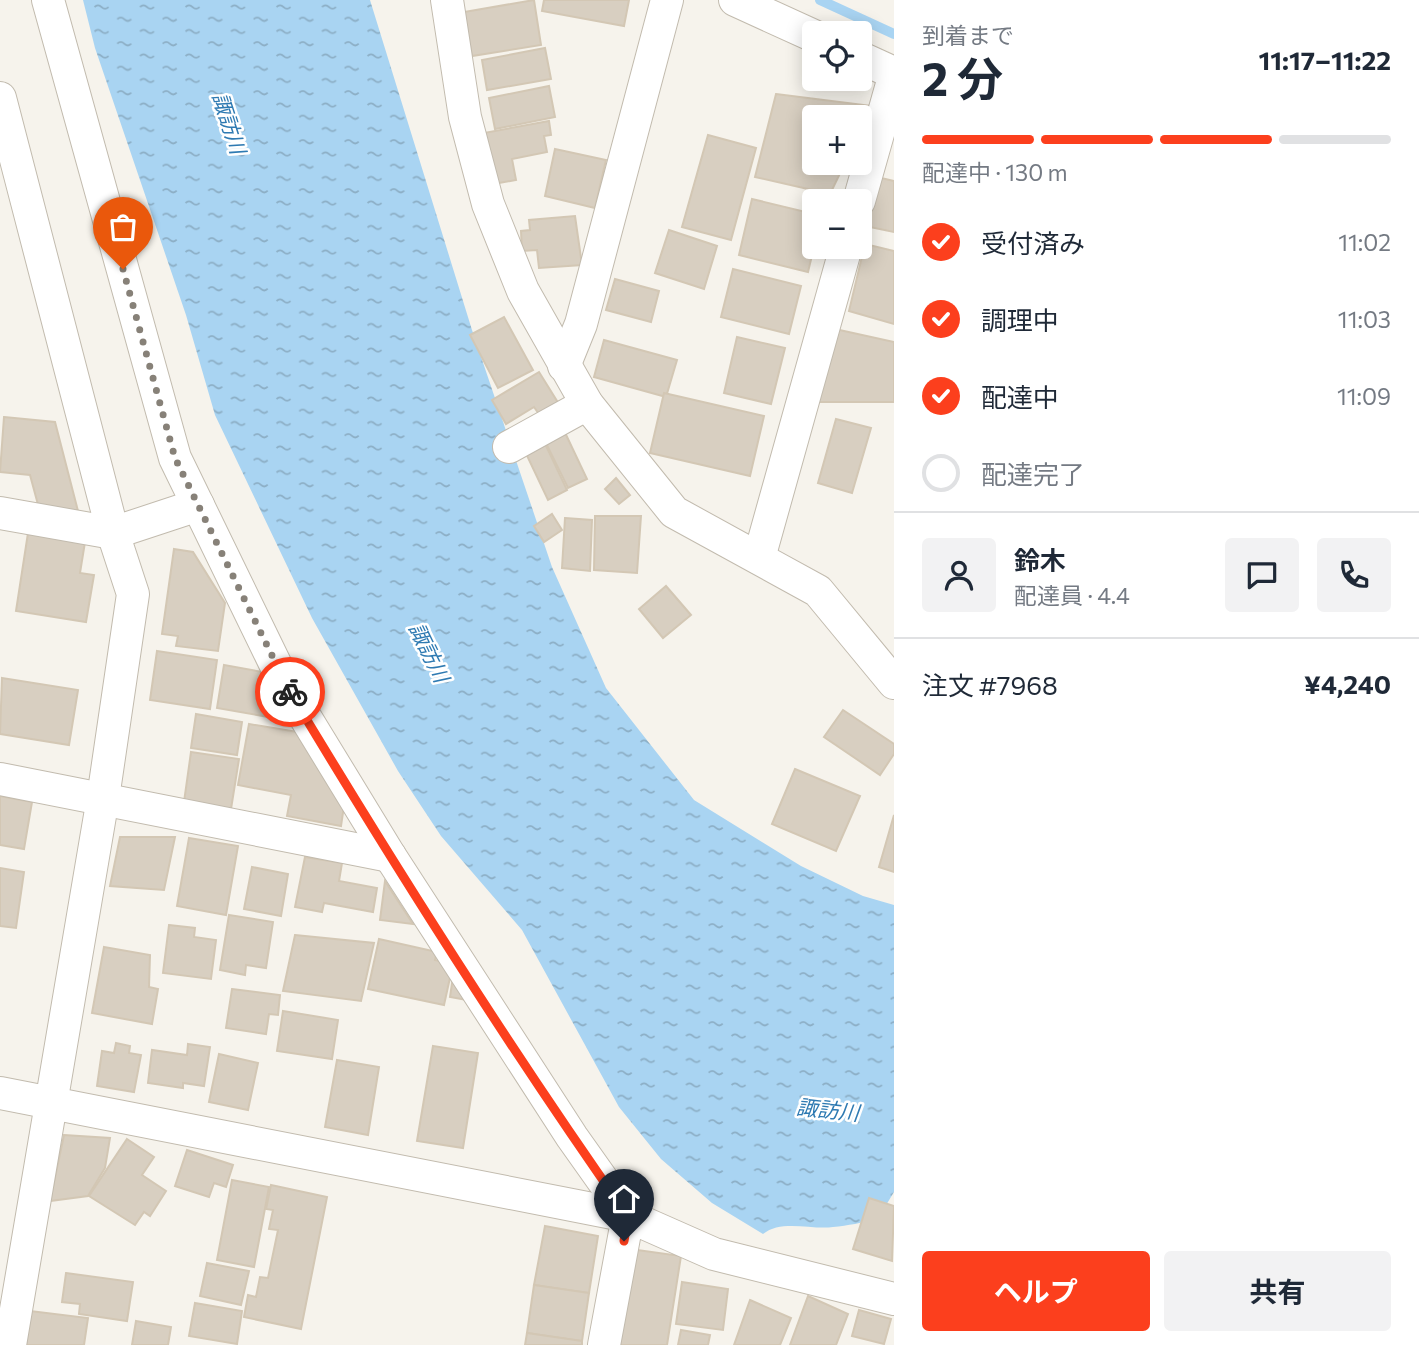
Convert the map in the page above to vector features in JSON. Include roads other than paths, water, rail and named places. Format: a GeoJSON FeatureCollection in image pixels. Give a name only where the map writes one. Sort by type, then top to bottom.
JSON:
{"type":"FeatureCollection","features":[{"type":"Feature","properties":{"kind":"street"},"geometry":{"type":"LineString","coordinates":[[48,0],[175,458],[285,684],[390,856],[572,1137],[628,1216],[604,1345]]}},
{"type":"Feature","properties":{"kind":"street"},"geometry":{"type":"LineString","coordinates":[[447,0],[465,117],[488,204],[523,291],[587,404],[674,512],[818,591],[893,678]]}},
{"type":"Feature","properties":{"kind":"street"},"geometry":{"type":"LineString","coordinates":[[564,366],[581,324],[667,0]]}},
{"type":"Feature","properties":{"kind":"street"},"geometry":{"type":"LineString","coordinates":[[735,0],[802,31]]}},
{"type":"Feature","properties":{"kind":"street"},"geometry":{"type":"LineString","coordinates":[[862,189],[894,75],[872,64]]}},
{"type":"Feature","properties":{"kind":"street"},"geometry":{"type":"LineString","coordinates":[[0,98],[113,533],[133,594],[103,798],[10,1345]]}},
{"type":"Feature","properties":{"kind":"street"},"geometry":{"type":"LineString","coordinates":[[759,558],[843,259]]}},
{"type":"Feature","properties":{"kind":"street"},"geometry":{"type":"LineString","coordinates":[[509,447],[587,404]]}},
{"type":"Feature","properties":{"kind":"street"},"geometry":{"type":"LineString","coordinates":[[0,513],[113,533],[198,505]]}},
{"type":"Feature","properties":{"kind":"street"},"geometry":{"type":"LineString","coordinates":[[0,779],[390,856]]}},
{"type":"Feature","properties":{"kind":"street"},"geometry":{"type":"LineString","coordinates":[[0,1093],[628,1216],[714,1254],[894,1299]]}},
{"type":"Feature","properties":{"kind":"water","name":"諏訪川"},"geometry":{"type":"Polygon","coordinates":[[[83,0],[370,0],[472,330],[552,567],[606,688],[694,800],[801,866],[863,896],[894,905],[894,1192],[877,1220],[825,1228],[779,1227],[763,1234],[712,1203],[661,1159],[619,1107],[522,930],[441,836],[398,771],[312,618],[215,415],[186,315],[95,48],[83,0]]]}},
{"type":"Feature","properties":{"kind":"waterway"},"geometry":{"type":"LineString","coordinates":[[820,0],[894,34]]}}]}
